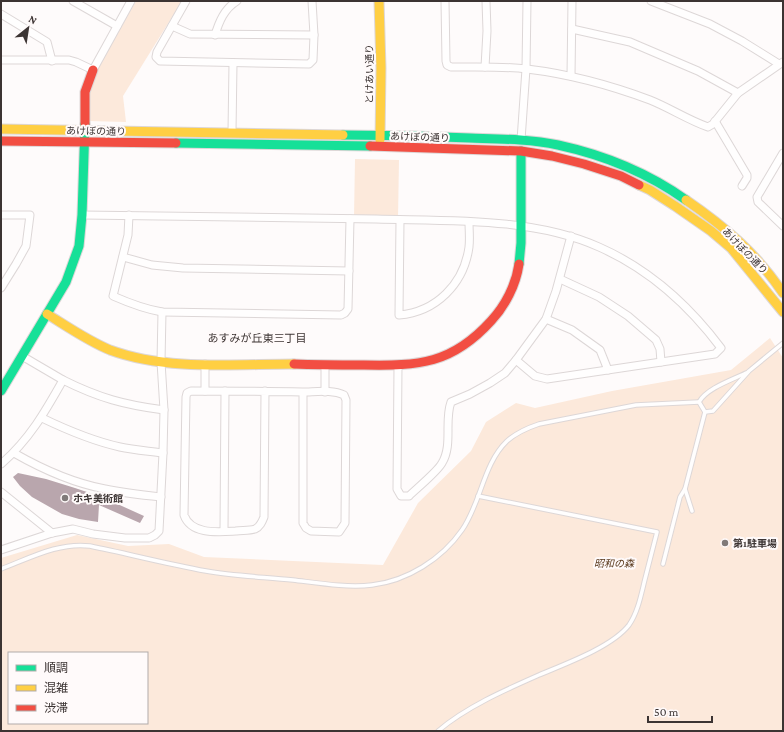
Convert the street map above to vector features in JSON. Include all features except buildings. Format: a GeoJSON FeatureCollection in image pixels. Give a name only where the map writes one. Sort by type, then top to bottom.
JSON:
{"type":"FeatureCollection","features":[{"type":"Feature","properties":{"kind":"street"},"geometry":{"type":"LineString","coordinates":[[73,1],[117,26]]}},
{"type":"Feature","properties":{"kind":"street"},"geometry":{"type":"LineString","coordinates":[[1,391],[66,282],[79,246],[82,215],[85,142],[85,92],[93,70],[131,1]]}},
{"type":"Feature","properties":{"kind":"street"},"geometry":{"type":"LineString","coordinates":[[186,1],[157,52],[156,57],[160,61],[309,64],[313,60],[314,36],[312,1]]}},
{"type":"Feature","properties":{"kind":"street"},"geometry":{"type":"LineString","coordinates":[[215,35],[224,14],[236,1]]}},
{"type":"Feature","properties":{"kind":"street","name":"とけあい通り"},"geometry":{"type":"LineString","coordinates":[[379,1],[380,146]]}},
{"type":"Feature","properties":{"kind":"street"},"geometry":{"type":"LineString","coordinates":[[445,1],[446,65],[451,67],[526,69],[571,76],[606,85],[652,101],[708,127],[715,121],[738,93],[781,63],[742,40],[710,24],[651,1]]}},
{"type":"Feature","properties":{"kind":"street"},"geometry":{"type":"LineString","coordinates":[[485,67],[487,31],[486,1]]}},
{"type":"Feature","properties":{"kind":"street"},"geometry":{"type":"LineString","coordinates":[[521,140],[524,120],[527,1]]}},
{"type":"Feature","properties":{"kind":"street"},"geometry":{"type":"LineString","coordinates":[[571,76],[572,1]]}},
{"type":"Feature","properties":{"kind":"street"},"geometry":{"type":"LineString","coordinates":[[1,14],[47,42],[52,61]]}},
{"type":"Feature","properties":{"kind":"street"},"geometry":{"type":"LineString","coordinates":[[172,26],[190,34],[314,36]]}},
{"type":"Feature","properties":{"kind":"street"},"geometry":{"type":"LineString","coordinates":[[572,29],[630,42],[698,71],[738,93]]}},
{"type":"Feature","properties":{"kind":"street"},"geometry":{"type":"LineString","coordinates":[[1,60],[69,60],[93,70]]}},
{"type":"Feature","properties":{"kind":"street"},"geometry":{"type":"LineString","coordinates":[[232,132],[233,63]]}},
{"type":"Feature","properties":{"kind":"street"},"geometry":{"type":"LineString","coordinates":[[715,121],[747,176],[742,186]]}},
{"type":"Feature","properties":{"kind":"street","name":"あけぼの通り"},"geometry":{"type":"LineString","coordinates":[[1,129],[440,136],[521,140],[558,146],[602,158],[625,167],[666,187],[688,200],[726,228],[758,261],[776,282],[783,293]]}},
{"type":"Feature","properties":{"kind":"street","name":"あけぼの通り"},"geometry":{"type":"LineString","coordinates":[[1,141],[380,146],[521,151],[552,156],[584,164],[621,176],[650,190],[676,206],[711,231],[731,248],[783,312]]}},
{"type":"Feature","properties":{"kind":"street"},"geometry":{"type":"LineString","coordinates":[[46,314],[95,344],[136,358],[161,362],[205,364],[398,366],[436,360],[459,349],[480,334],[498,315],[510,294],[518,272],[521,249],[521,151]]}},
{"type":"Feature","properties":{"kind":"street"},"geometry":{"type":"LineString","coordinates":[[783,153],[757,197],[758,202],[783,226]]}},
{"type":"Feature","properties":{"kind":"street"},"geometry":{"type":"LineString","coordinates":[[1,215],[30,215],[26,246],[1,288]]}},
{"type":"Feature","properties":{"kind":"street"},"geometry":{"type":"LineString","coordinates":[[82,215],[469,222],[521,226],[571,236],[598,246],[622,258],[648,274],[689,309],[721,348],[715,354],[544,379],[535,376],[516,360]]}},
{"type":"Feature","properties":{"kind":"street"},"geometry":{"type":"LineString","coordinates":[[129,216],[128,235],[113,296],[149,310],[162,312],[341,315],[346,313],[348,309],[350,219]]}},
{"type":"Feature","properties":{"kind":"street"},"geometry":{"type":"LineString","coordinates":[[400,220],[399,315],[411,314],[436,303],[449,291],[458,279],[465,263],[469,247],[469,222]]}},
{"type":"Feature","properties":{"kind":"street"},"geometry":{"type":"LineString","coordinates":[[398,366],[397,489],[401,496],[408,496],[442,464],[447,450],[448,409],[451,402],[490,384],[505,373],[546,319],[560,279],[571,236]]}},
{"type":"Feature","properties":{"kind":"street"},"geometry":{"type":"LineString","coordinates":[[123,257],[152,265],[183,268],[349,272]]}},
{"type":"Feature","properties":{"kind":"street"},"geometry":{"type":"LineString","coordinates":[[560,279],[599,297],[628,316],[656,340],[660,349],[661,362]]}},
{"type":"Feature","properties":{"kind":"street"},"geometry":{"type":"LineString","coordinates":[[1,550],[52,533],[73,529],[93,534],[125,538],[149,538],[159,531],[164,410],[161,362],[162,312]]}},
{"type":"Feature","properties":{"kind":"street"},"geometry":{"type":"LineString","coordinates":[[546,319],[572,330],[600,350],[608,370]]}},
{"type":"Feature","properties":{"kind":"street"},"geometry":{"type":"LineString","coordinates":[[22,356],[63,380],[103,398],[134,406],[164,410]]}},
{"type":"Feature","properties":{"kind":"street"},"geometry":{"type":"LineString","coordinates":[[205,364],[205,391]]}},
{"type":"Feature","properties":{"kind":"street"},"geometry":{"type":"LineString","coordinates":[[325,365],[325,392]]}},
{"type":"Feature","properties":{"kind":"street"},"geometry":{"type":"LineString","coordinates":[[1,464],[14,453],[42,418],[63,380]]}},
{"type":"Feature","properties":{"kind":"street"},"geometry":{"type":"LineString","coordinates":[[265,391],[264,517],[261,525],[254,529],[224,531],[207,531],[192,527],[186,522],[184,515],[187,393],[190,391],[265,391],[325,392],[339,393],[344,395],[346,400],[345,523],[339,532],[311,531],[306,528],[303,523],[303,392]]}},
{"type":"Feature","properties":{"kind":"street"},"geometry":{"type":"LineString","coordinates":[[224,531],[225,391]]}},
{"type":"Feature","properties":{"kind":"street"},"geometry":{"type":"LineString","coordinates":[[42,418],[92,439],[121,447],[163,453]]}},
{"type":"Feature","properties":{"kind":"street"},"geometry":{"type":"LineString","coordinates":[[14,453],[38,467],[104,489],[161,496]]}},
{"type":"Feature","properties":{"kind":"street"},"geometry":{"type":"LineString","coordinates":[[1,492],[52,533]]}},
{"type":"Feature","properties":{"kind":"lane"},"geometry":{"type":"LineString","coordinates":[[705,412],[713,411],[749,371],[783,343]]}},
{"type":"Feature","properties":{"kind":"lane"},"geometry":{"type":"LineString","coordinates":[[699,402],[702,396],[708,392],[749,371]]}},
{"type":"Feature","properties":{"kind":"lane"},"geometry":{"type":"LineString","coordinates":[[663,564],[680,497],[685,489],[705,412],[699,402]]}},
{"type":"Feature","properties":{"kind":"lane"},"geometry":{"type":"LineString","coordinates":[[1,569],[63,546],[78,544],[207,571],[325,584],[372,585],[400,578],[438,556],[451,545],[470,517],[496,455],[507,441],[524,429],[538,424],[636,405],[699,402]]}},
{"type":"Feature","properties":{"kind":"lane"},"geometry":{"type":"LineString","coordinates":[[685,489],[692,511]]}},
{"type":"Feature","properties":{"kind":"lane"},"geometry":{"type":"LineString","coordinates":[[438,731],[467,711],[518,684],[611,641],[621,634],[629,625],[640,602],[657,532],[478,496]]}},
{"type":"Feature","properties":{"kind":"green space"},"geometry":{"type":"Polygon","coordinates":[[[136,1],[182,1],[123,96],[126,122],[88,121],[87,97],[96,71],[136,1]]]}},
{"type":"Feature","properties":{"kind":"green space"},"geometry":{"type":"Polygon","coordinates":[[[355,159],[399,160],[398,218],[354,217],[355,159]]]}},
{"type":"Feature","properties":{"kind":"green space","name":"昭和の森"},"geometry":{"type":"Polygon","coordinates":[[[770,338],[783,358],[783,731],[1,731],[1,558],[77,535],[128,546],[169,544],[204,557],[383,565],[418,503],[471,451],[486,422],[516,403],[535,408],[612,391],[731,370],[770,338]]]}},
{"type":"Feature","properties":{"kind":"traffic: fast"},"geometry":{"type":"LineString","coordinates":[[1,391],[66,282],[79,246],[82,215],[85,124]]}},
{"type":"Feature","properties":{"kind":"traffic: fast"},"geometry":{"type":"LineString","coordinates":[[343,135],[503,139],[558,145],[592,154],[625,166],[656,181],[686,200]]}},
{"type":"Feature","properties":{"kind":"traffic: fast"},"geometry":{"type":"LineString","coordinates":[[176,143],[370,146]]}},
{"type":"Feature","properties":{"kind":"traffic: fast"},"geometry":{"type":"LineString","coordinates":[[519,264],[521,243],[521,151]]}},
{"type":"Feature","properties":{"kind":"traffic: slow"},"geometry":{"type":"LineString","coordinates":[[379,1],[381,68],[380,140]]}},
{"type":"Feature","properties":{"kind":"traffic: slow"},"geometry":{"type":"LineString","coordinates":[[1,129],[343,135]]}},
{"type":"Feature","properties":{"kind":"traffic: slow"},"geometry":{"type":"LineString","coordinates":[[639,185],[650,190],[675,206],[711,231],[731,248],[783,312]]}},
{"type":"Feature","properties":{"kind":"traffic: slow"},"geometry":{"type":"LineString","coordinates":[[686,200],[714,220],[751,253],[783,293]]}},
{"type":"Feature","properties":{"kind":"traffic: slow"},"geometry":{"type":"LineString","coordinates":[[47,314],[78,334],[110,350],[132,357],[178,364],[201,365],[294,364]]}},
{"type":"Feature","properties":{"kind":"traffic: jam"},"geometry":{"type":"LineString","coordinates":[[85,124],[85,92],[93,70]]}},
{"type":"Feature","properties":{"kind":"traffic: jam"},"geometry":{"type":"LineString","coordinates":[[1,141],[176,143]]}},
{"type":"Feature","properties":{"kind":"traffic: jam"},"geometry":{"type":"LineString","coordinates":[[370,146],[521,151],[552,156],[584,164],[621,176],[639,185]]}},
{"type":"Feature","properties":{"kind":"traffic: jam"},"geometry":{"type":"LineString","coordinates":[[294,364],[402,365],[434,360],[448,354],[477,335],[496,315],[513,287],[519,264]]}},
{"type":"Feature","properties":{"kind":"place","name":"ホキ美術館"},"geometry":{"type":"Point","coordinates":[65,498]}},
{"type":"Feature","properties":{"kind":"place","name":"第1駐車場"},"geometry":{"type":"Point","coordinates":[725,543]}},
{"type":"Feature","properties":{"kind":"district","name":"あすみが丘東三丁目"},"geometry":{"type":"Point","coordinates":[257,338]}}]}
